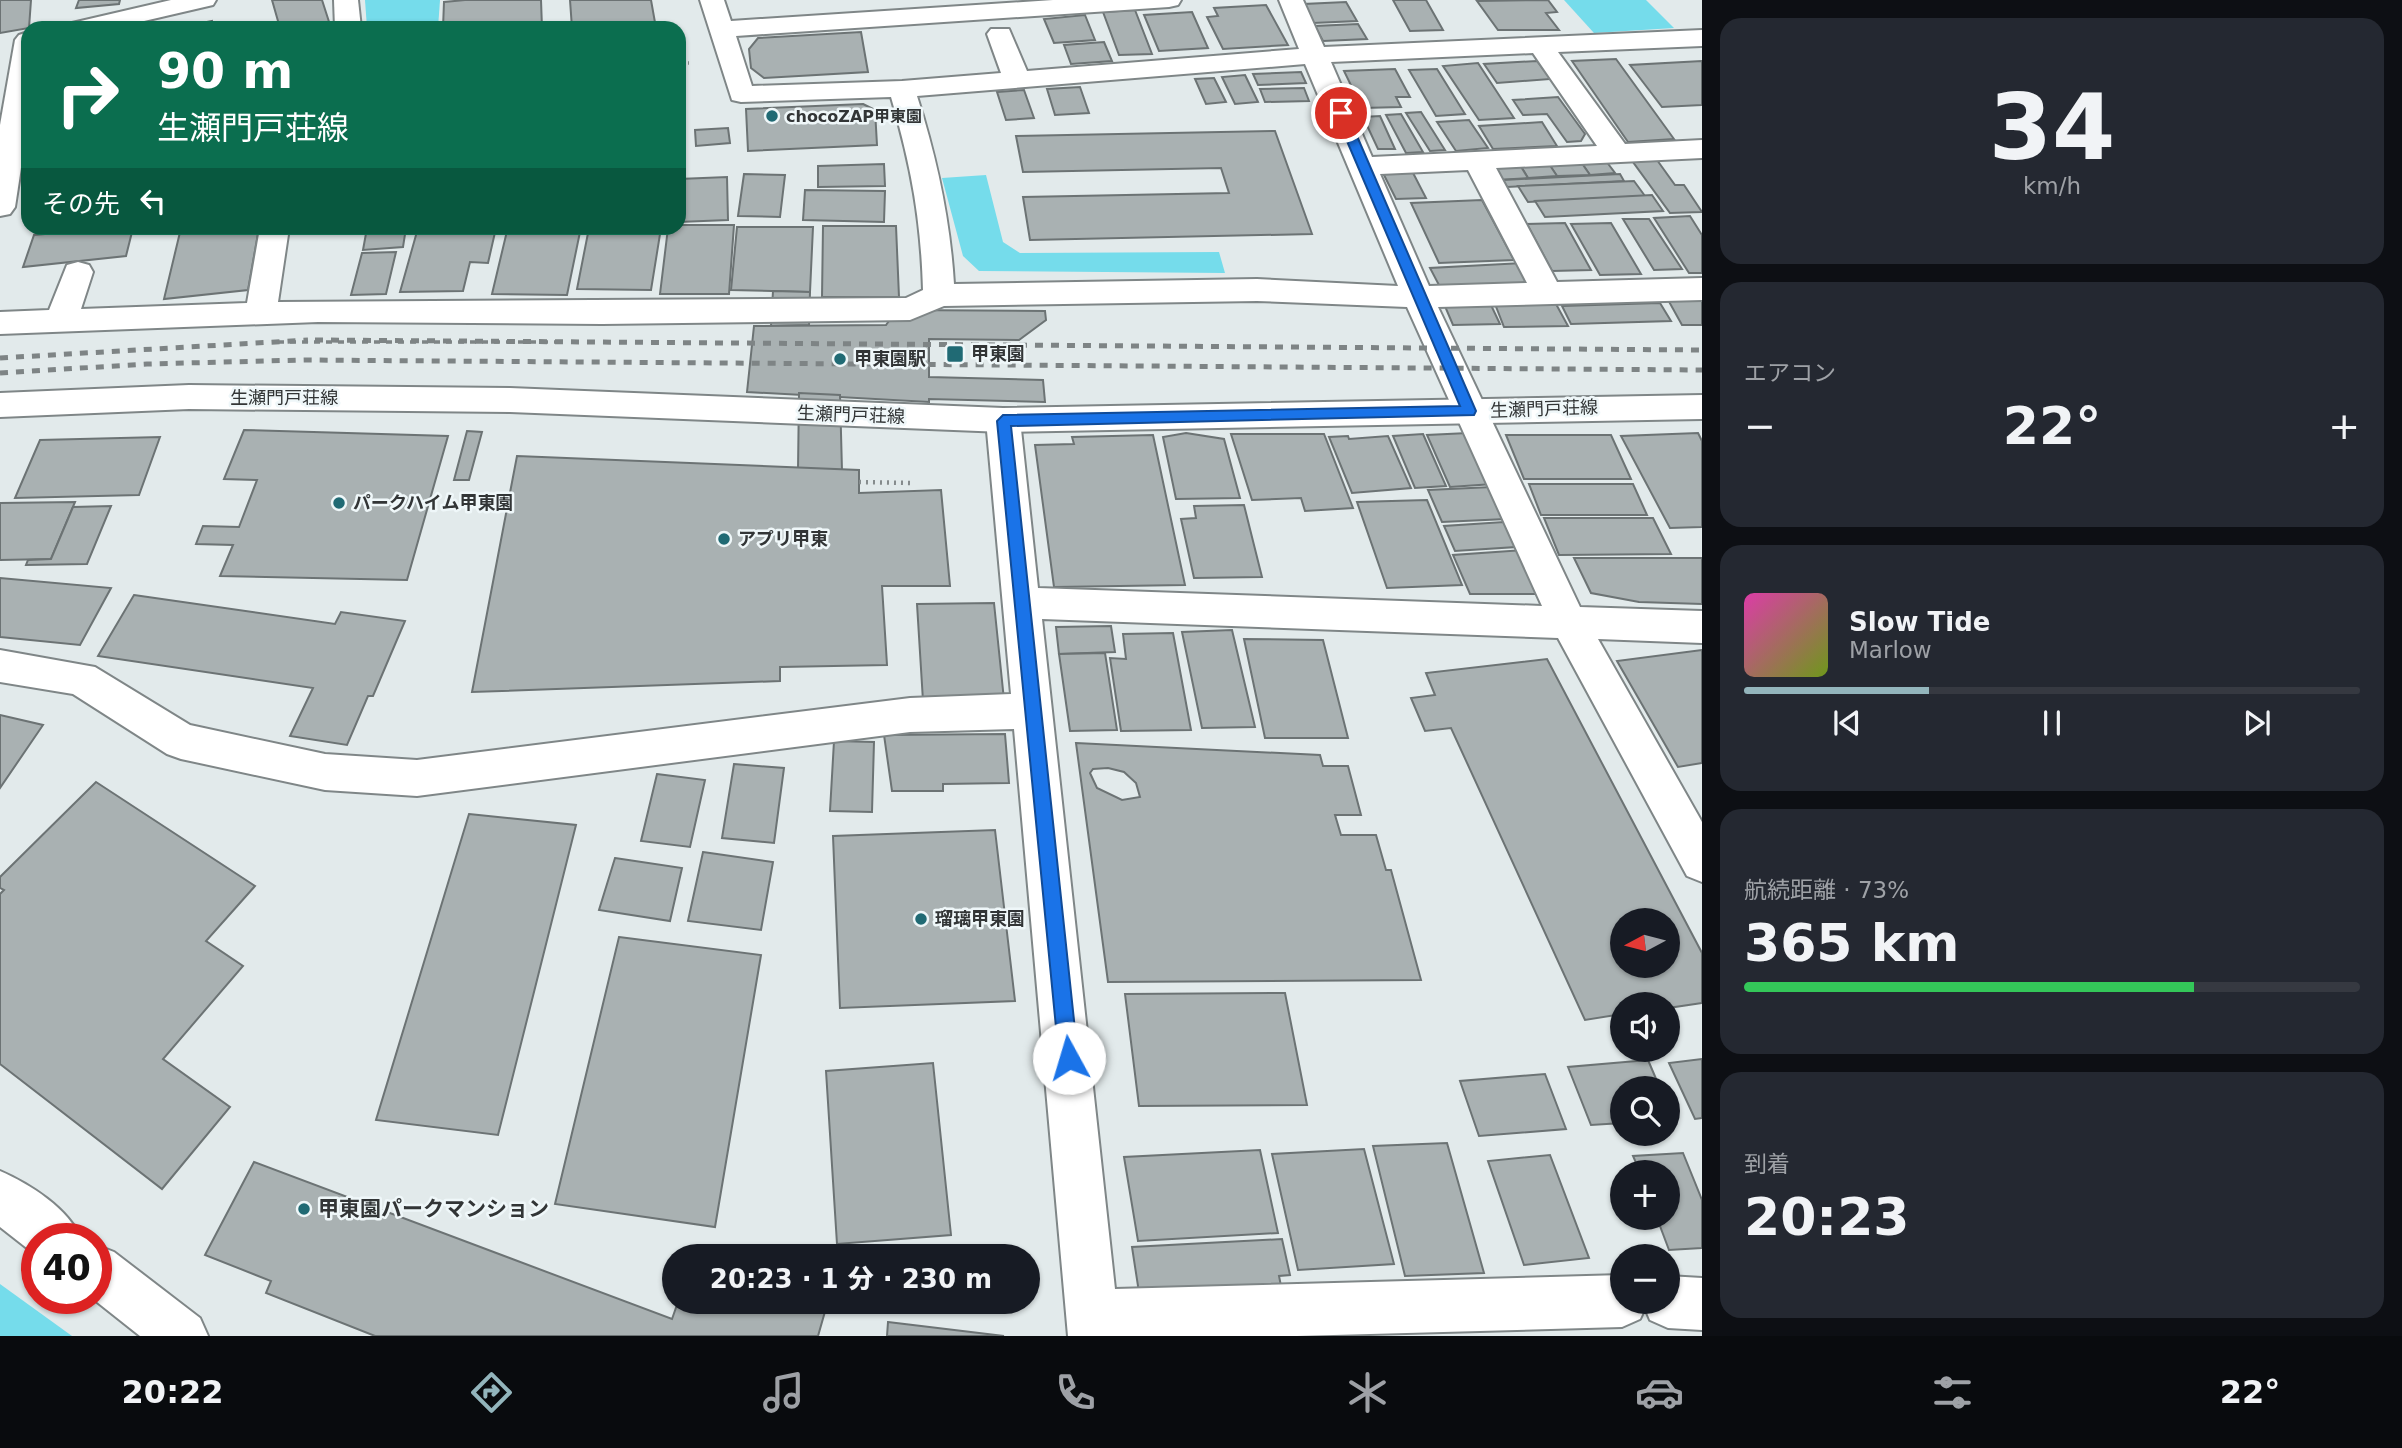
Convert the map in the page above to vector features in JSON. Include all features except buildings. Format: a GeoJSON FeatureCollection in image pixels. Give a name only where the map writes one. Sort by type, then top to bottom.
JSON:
{"type":"FeatureCollection","features":[{"type":"Feature","properties":{"kind":"street"},"geometry":{"type":"LineString","coordinates":[[112,21],[204,0]]}},
{"type":"Feature","properties":{"kind":"street"},"geometry":{"type":"LineString","coordinates":[[346,0],[348,21]]}},
{"type":"Feature","properties":{"kind":"street"},"geometry":{"type":"LineString","coordinates":[[712,0],[741,94],[902,89],[1317,55],[1702,38]]}},
{"type":"Feature","properties":{"kind":"street"},"geometry":{"type":"LineString","coordinates":[[720,29],[1169,0]]}},
{"type":"Feature","properties":{"kind":"street"},"geometry":{"type":"LineString","coordinates":[[1291,0],[1317,55],[1418,297],[1569,623],[1702,862]]}},
{"type":"Feature","properties":{"kind":"street"},"geometry":{"type":"LineString","coordinates":[[1000,34],[1017,80]]}},
{"type":"Feature","properties":{"kind":"street"},"geometry":{"type":"LineString","coordinates":[[0,46],[21,42]]}},
{"type":"Feature","properties":{"kind":"street"},"geometry":{"type":"LineString","coordinates":[[1540,45],[1616,152]]}},
{"type":"Feature","properties":{"kind":"street"},"geometry":{"type":"LineString","coordinates":[[0,207],[21,82]]}},
{"type":"Feature","properties":{"kind":"street"},"geometry":{"type":"LineString","coordinates":[[902,89],[922,156],[936,227],[939,295]]}},
{"type":"Feature","properties":{"kind":"street"},"geometry":{"type":"LineString","coordinates":[[1364,166],[1476,158],[1702,149]]}},
{"type":"Feature","properties":{"kind":"street"},"geometry":{"type":"LineString","coordinates":[[1476,158],[1546,291]]}},
{"type":"Feature","properties":{"kind":"street"},"geometry":{"type":"LineString","coordinates":[[261,312],[273,235]]}},
{"type":"Feature","properties":{"kind":"street"},"geometry":{"type":"LineString","coordinates":[[61,321],[78,272]]}},
{"type":"Feature","properties":{"kind":"street"},"geometry":{"type":"LineString","coordinates":[[0,323],[261,312],[910,309],[939,295],[1257,290],[1418,297],[1546,291],[1702,289]]}},
{"type":"Feature","properties":{"kind":"street","name":"生瀬門戸荘線"},"geometry":{"type":"LineString","coordinates":[[0,405],[190,397],[510,400],[1003,421],[1702,407]]}},
{"type":"Feature","properties":{"kind":"street"},"geometry":{"type":"LineString","coordinates":[[1003,421],[1024,603],[1093,1326],[1610,1302]]}},
{"type":"Feature","properties":{"kind":"street"},"geometry":{"type":"LineString","coordinates":[[1024,603],[1702,627]]}},
{"type":"Feature","properties":{"kind":"street"},"geometry":{"type":"LineString","coordinates":[[0,666],[81,679],[181,741],[325,772],[403,778],[910,715],[1034,711]]}},
{"type":"Feature","properties":{"kind":"street"},"geometry":{"type":"LineString","coordinates":[[0,1196],[35,1223]]}},
{"type":"Feature","properties":{"kind":"street"},"geometry":{"type":"LineString","coordinates":[[112,1282],[182,1336]]}},
{"type":"Feature","properties":{"kind":"street"},"geometry":{"type":"LineString","coordinates":[[1680,1303],[1702,1304]]}},
{"type":"Feature","properties":{"kind":"path"},"geometry":{"type":"LineString","coordinates":[[859,482],[912,482]]}},
{"type":"Feature","properties":{"kind":"shaded area"},"geometry":{"type":"Polygon","coordinates":[[[365,0],[440,0],[438,21],[366,21],[365,0]]]}},
{"type":"Feature","properties":{"kind":"shaded area"},"geometry":{"type":"Polygon","coordinates":[[[1564,0],[1646,0],[1674,28],[1594,33],[1564,0]]]}},
{"type":"Feature","properties":{"kind":"shaded area"},"geometry":{"type":"Polygon","coordinates":[[[986,175],[1003,242],[1020,253],[1219,252],[1225,273],[979,271],[963,256],[942,178],[986,175]]]}},
{"type":"Feature","properties":{"kind":"shaded area"},"geometry":{"type":"Polygon","coordinates":[[[0,1284],[21,1299],[21,1314],[42,1314],[72,1336],[0,1336],[0,1284]]]}},
{"type":"Feature","properties":{"kind":"railway"},"geometry":{"type":"LineString","coordinates":[[0,358],[308,340]]}},
{"type":"Feature","properties":{"kind":"railway"},"geometry":{"type":"LineString","coordinates":[[315,340],[1702,350]]}},
{"type":"Feature","properties":{"kind":"railway"},"geometry":{"type":"LineString","coordinates":[[278,342],[559,342]]}},
{"type":"Feature","properties":{"kind":"railway"},"geometry":{"type":"LineString","coordinates":[[0,373],[147,364],[304,360],[1702,370]]}},
{"type":"Feature","properties":{"kind":"place","name":"chocoZAP甲東園"},"geometry":{"type":"Point","coordinates":[772,116]}},
{"type":"Feature","properties":{"kind":"place","name":"甲東園"},"geometry":{"type":"Point","coordinates":[955,354]}},
{"type":"Feature","properties":{"kind":"place","name":"甲東園駅"},"geometry":{"type":"Point","coordinates":[840,359]}},
{"type":"Feature","properties":{"kind":"place","name":"パークハイム甲東園"},"geometry":{"type":"Point","coordinates":[339,503]}},
{"type":"Feature","properties":{"kind":"place","name":"アプリ甲東"},"geometry":{"type":"Point","coordinates":[724,539]}},
{"type":"Feature","properties":{"kind":"place","name":"瑠璃甲東園"},"geometry":{"type":"Point","coordinates":[921,919]}},
{"type":"Feature","properties":{"kind":"place","name":"甲東園パークマンション"},"geometry":{"type":"Point","coordinates":[304,1209]}},
{"type":"Feature","properties":{"kind":"route"},"geometry":{"type":"LineString","coordinates":[[1069,1058],[1024,603],[1003,421],[1469,411],[1341,113]]}}]}
